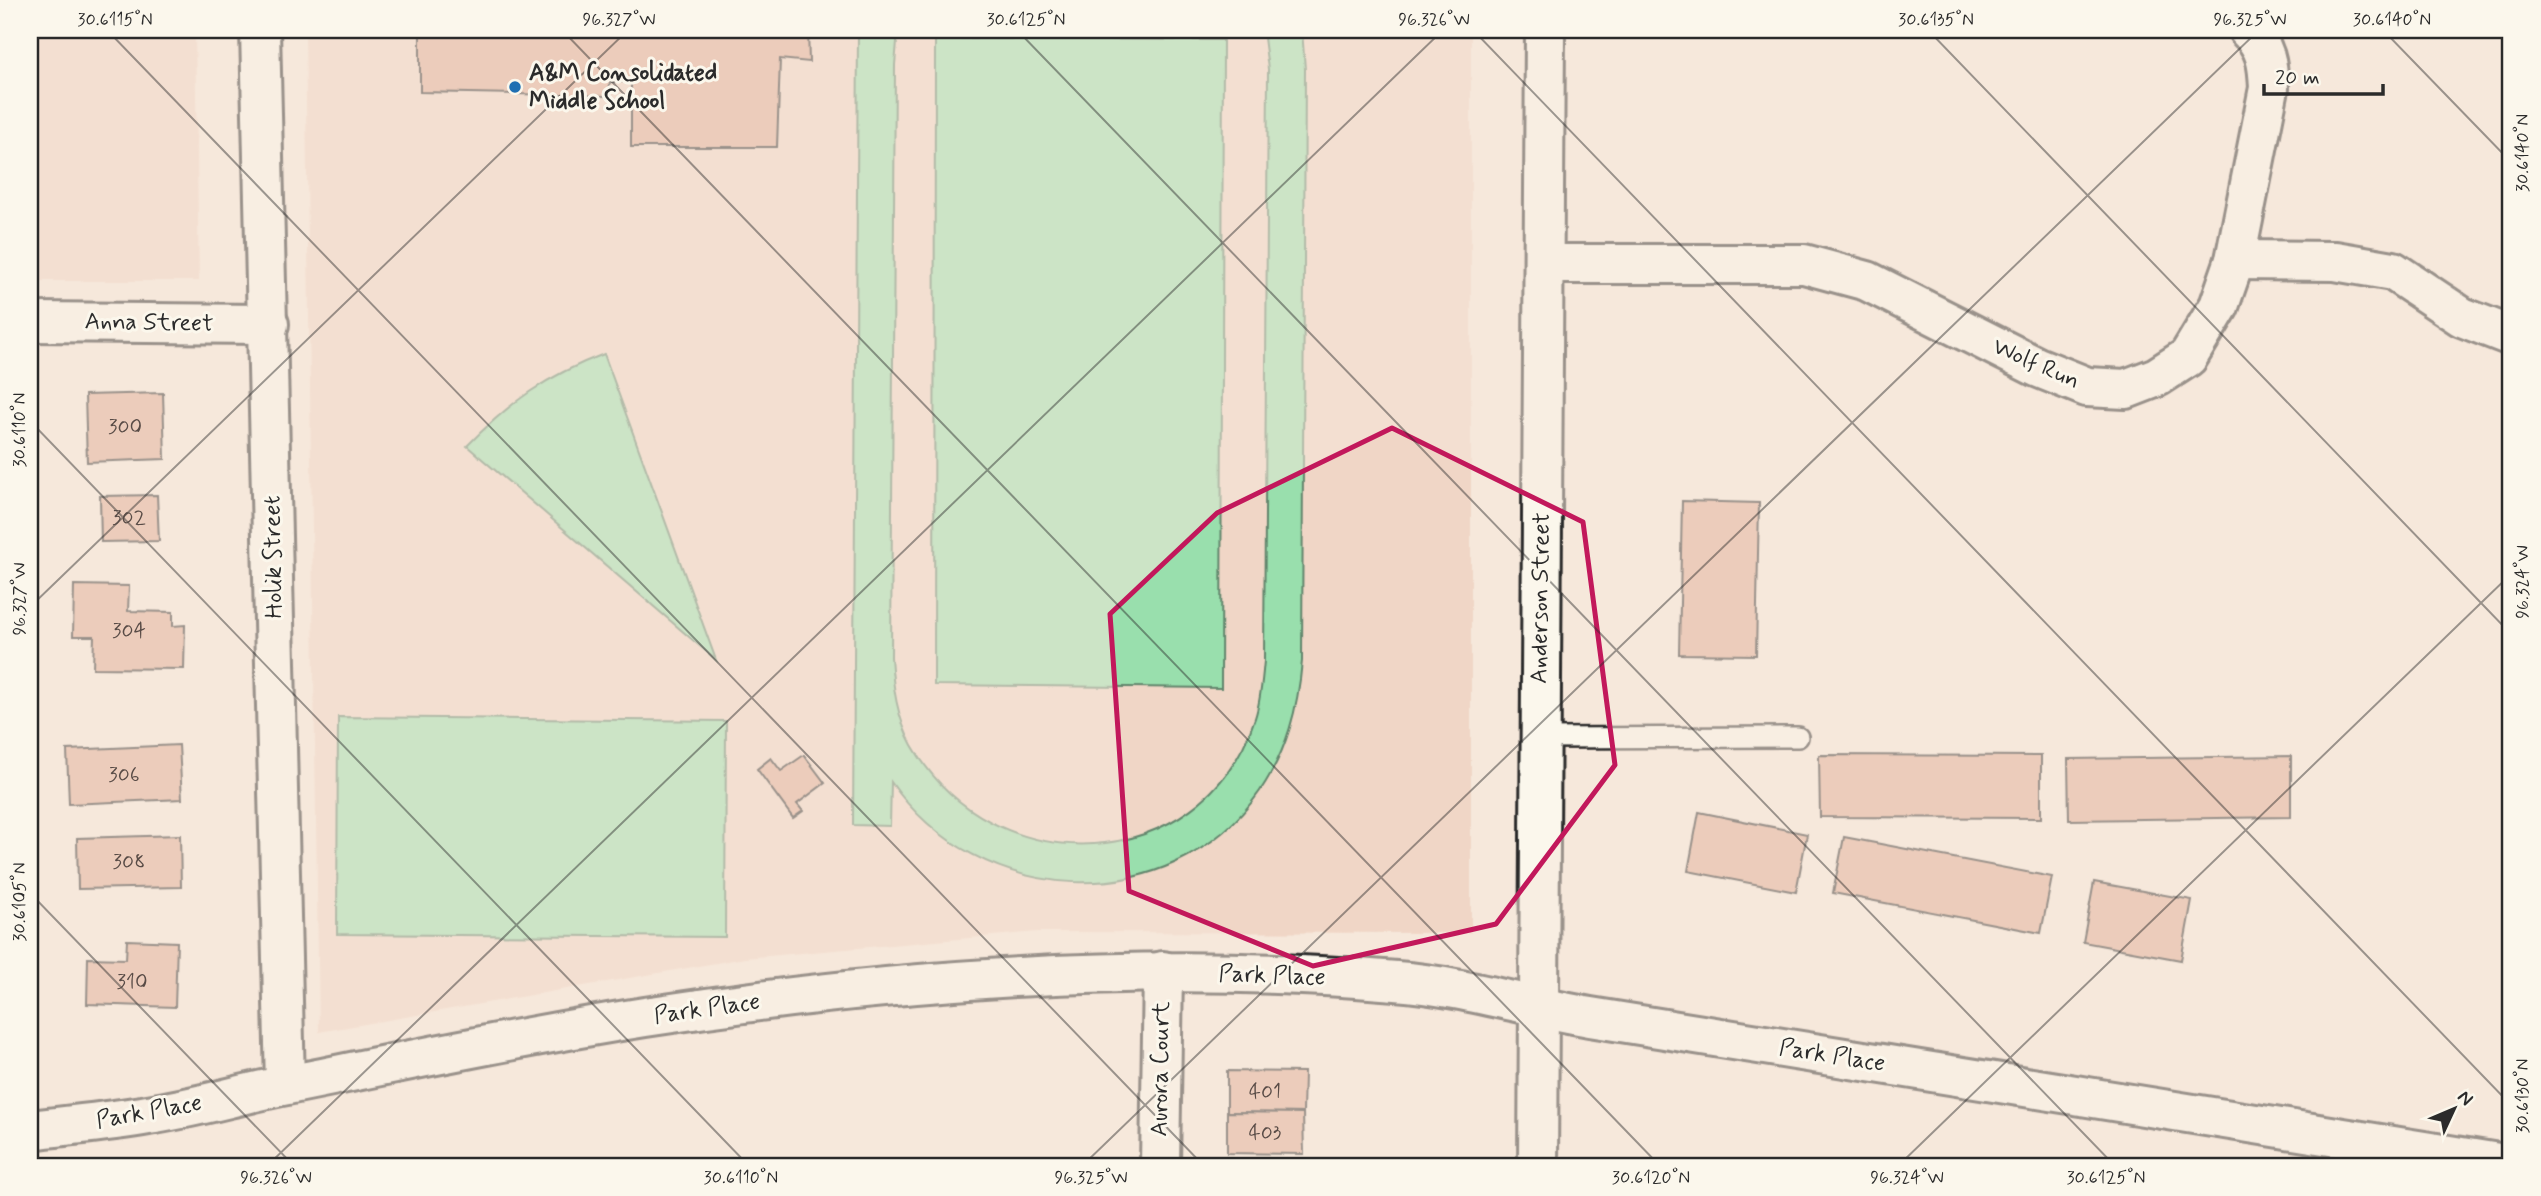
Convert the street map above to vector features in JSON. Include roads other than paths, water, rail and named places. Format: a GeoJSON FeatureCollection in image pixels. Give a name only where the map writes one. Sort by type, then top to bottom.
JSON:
{"type":"FeatureCollection","features":[{"type":"Feature","properties":{"kind":"street","name":"Holik Street"},"geometry":{"type":"LineString","coordinates":[[260,30],[285,1085]]}},
{"type":"Feature","properties":{"kind":"street","name":"Anderson Street"},"geometry":{"type":"LineString","coordinates":[[1538,1166],[1545,30]]}},
{"type":"Feature","properties":{"kind":"street","name":"Wolf Run"},"geometry":{"type":"LineString","coordinates":[[1544,264],[1804,264],[1867,281],[2037,367],[2087,387],[2126,389],[2157,377],[2188,357],[2219,306],[2235,260],[2269,88],[2268,59],[2248,30]]}},
{"type":"Feature","properties":{"kind":"street"},"geometry":{"type":"LineString","coordinates":[[2235,260],[2335,261],[2393,271],[2462,317],[2511,336]]}},
{"type":"Feature","properties":{"kind":"street","name":"Anna Street"},"geometry":{"type":"LineString","coordinates":[[30,322],[269,324]]}},
{"type":"Feature","properties":{"kind":"street","name":"Park Place"},"geometry":{"type":"LineString","coordinates":[[30,1130],[149,1115],[285,1085],[643,1018],[785,998],[987,978],[1163,971],[1396,981],[1462,989],[1537,1008],[2384,1156],[2511,1165]]}},
{"type":"Feature","properties":{"kind":"street","name":"Aurora Court"},"geometry":{"type":"LineString","coordinates":[[1160,1166],[1163,971]]}},
{"type":"Feature","properties":{"kind":"lane"},"geometry":{"type":"LineString","coordinates":[[1539,738],[1798,737]]}},
{"type":"Feature","properties":{"kind":"place","name":"A&M Consolidated Middle School"},"geometry":{"type":"Point","coordinates":[515,87]}}]}
